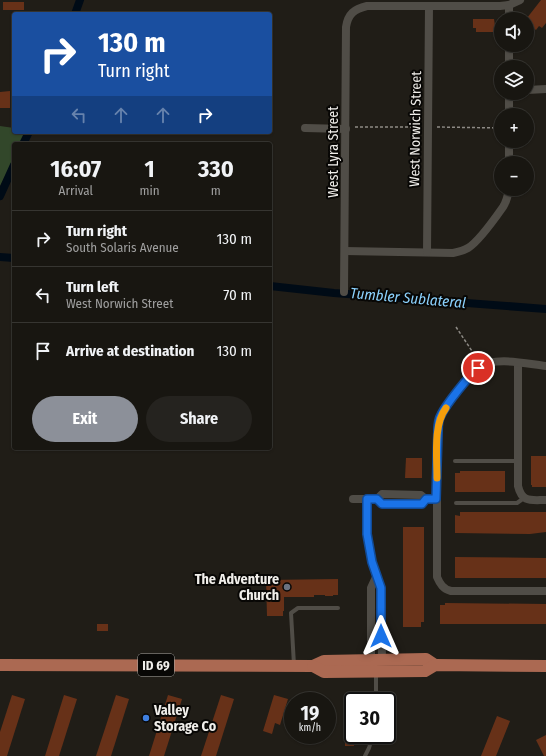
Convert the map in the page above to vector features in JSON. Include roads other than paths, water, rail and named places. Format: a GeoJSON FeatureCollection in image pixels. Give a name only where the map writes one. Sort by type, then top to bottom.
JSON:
{"type":"FeatureCollection","features":[{"type":"Feature","properties":{"kind":"main road","name":"ID 69"},"geometry":{"type":"LineString","coordinates":[[315,667],[324,661],[376,659],[426,659],[434,664],[546,666]]}},
{"type":"Feature","properties":{"kind":"main road","name":"ID 69"},"geometry":{"type":"LineString","coordinates":[[0,665],[294,666],[315,667],[324,672],[376,672],[425,671],[434,664]]}},
{"type":"Feature","properties":{"kind":"street"},"geometry":{"type":"LineString","coordinates":[[429,6],[500,6],[509,5],[520,0]]}},
{"type":"Feature","properties":{"kind":"street"},"geometry":{"type":"LineString","coordinates":[[509,5],[509,12]]}},
{"type":"Feature","properties":{"kind":"street","name":"West Lyra Street"},"geometry":{"type":"LineString","coordinates":[[344,292],[346,27],[348,20],[351,13],[359,8],[367,6],[429,6]]}},
{"type":"Feature","properties":{"kind":"street","name":"West Norwich Street"},"geometry":{"type":"LineString","coordinates":[[427,252],[429,6]]}},
{"type":"Feature","properties":{"kind":"street"},"geometry":{"type":"LineString","coordinates":[[534,90],[546,89]]}},
{"type":"Feature","properties":{"kind":"street"},"geometry":{"type":"LineString","coordinates":[[305,128],[346,129]]}},
{"type":"Feature","properties":{"kind":"street"},"geometry":{"type":"LineString","coordinates":[[345,251],[453,253],[462,251],[475,241],[504,206],[508,196]]}},
{"type":"Feature","properties":{"kind":"street"},"geometry":{"type":"LineString","coordinates":[[546,366],[492,362],[478,364],[444,410],[439,420],[436,499],[437,577],[439,584],[451,591],[546,591]]}},
{"type":"Feature","properties":{"kind":"street"},"geometry":{"type":"LineString","coordinates":[[518,363],[519,492],[528,500],[546,500]]}},
{"type":"Feature","properties":{"kind":"street"},"geometry":{"type":"LineString","coordinates":[[353,499],[377,499],[382,494],[390,494],[421,495],[426,499],[436,499]]}},
{"type":"Feature","properties":{"kind":"street"},"geometry":{"type":"LineString","coordinates":[[367,499],[367,534],[372,562],[377,575],[371,588],[376,659]]}},
{"type":"Feature","properties":{"kind":"lane"},"geometry":{"type":"LineString","coordinates":[[455,461],[518,461]]}},
{"type":"Feature","properties":{"kind":"lane"},"geometry":{"type":"LineString","coordinates":[[456,503],[517,503],[524,498]]}},
{"type":"Feature","properties":{"kind":"lane"},"geometry":{"type":"LineString","coordinates":[[294,666],[291,613],[298,608],[338,608]]}},
{"type":"Feature","properties":{"kind":"lane"},"geometry":{"type":"LineString","coordinates":[[376,672],[376,692]]}},
{"type":"Feature","properties":{"kind":"lane"},"geometry":{"type":"LineString","coordinates":[[365,756],[370,744]]}},
{"type":"Feature","properties":{"kind":"waterway"},"geometry":{"type":"LineString","coordinates":[[76,12],[80,0]]}},
{"type":"Feature","properties":{"kind":"waterway"},"geometry":{"type":"LineString","coordinates":[[24,142],[28,134]]}},
{"type":"Feature","properties":{"kind":"waterway"},"geometry":{"type":"LineString","coordinates":[[0,196],[12,169]]}},
{"type":"Feature","properties":{"kind":"waterway","name":"Tumbler Sublateral"},"geometry":{"type":"LineString","coordinates":[[0,257],[12,258]]}},
{"type":"Feature","properties":{"kind":"waterway","name":"Tumbler Sublateral"},"geometry":{"type":"LineString","coordinates":[[272,286],[334,293],[546,309]]}},
{"type":"Feature","properties":{"kind":"place","name":"The Adventure Church"},"geometry":{"type":"Point","coordinates":[287,587]}},
{"type":"Feature","properties":{"kind":"place","name":"Valley Storage Co"},"geometry":{"type":"Point","coordinates":[146,718]}}]}
